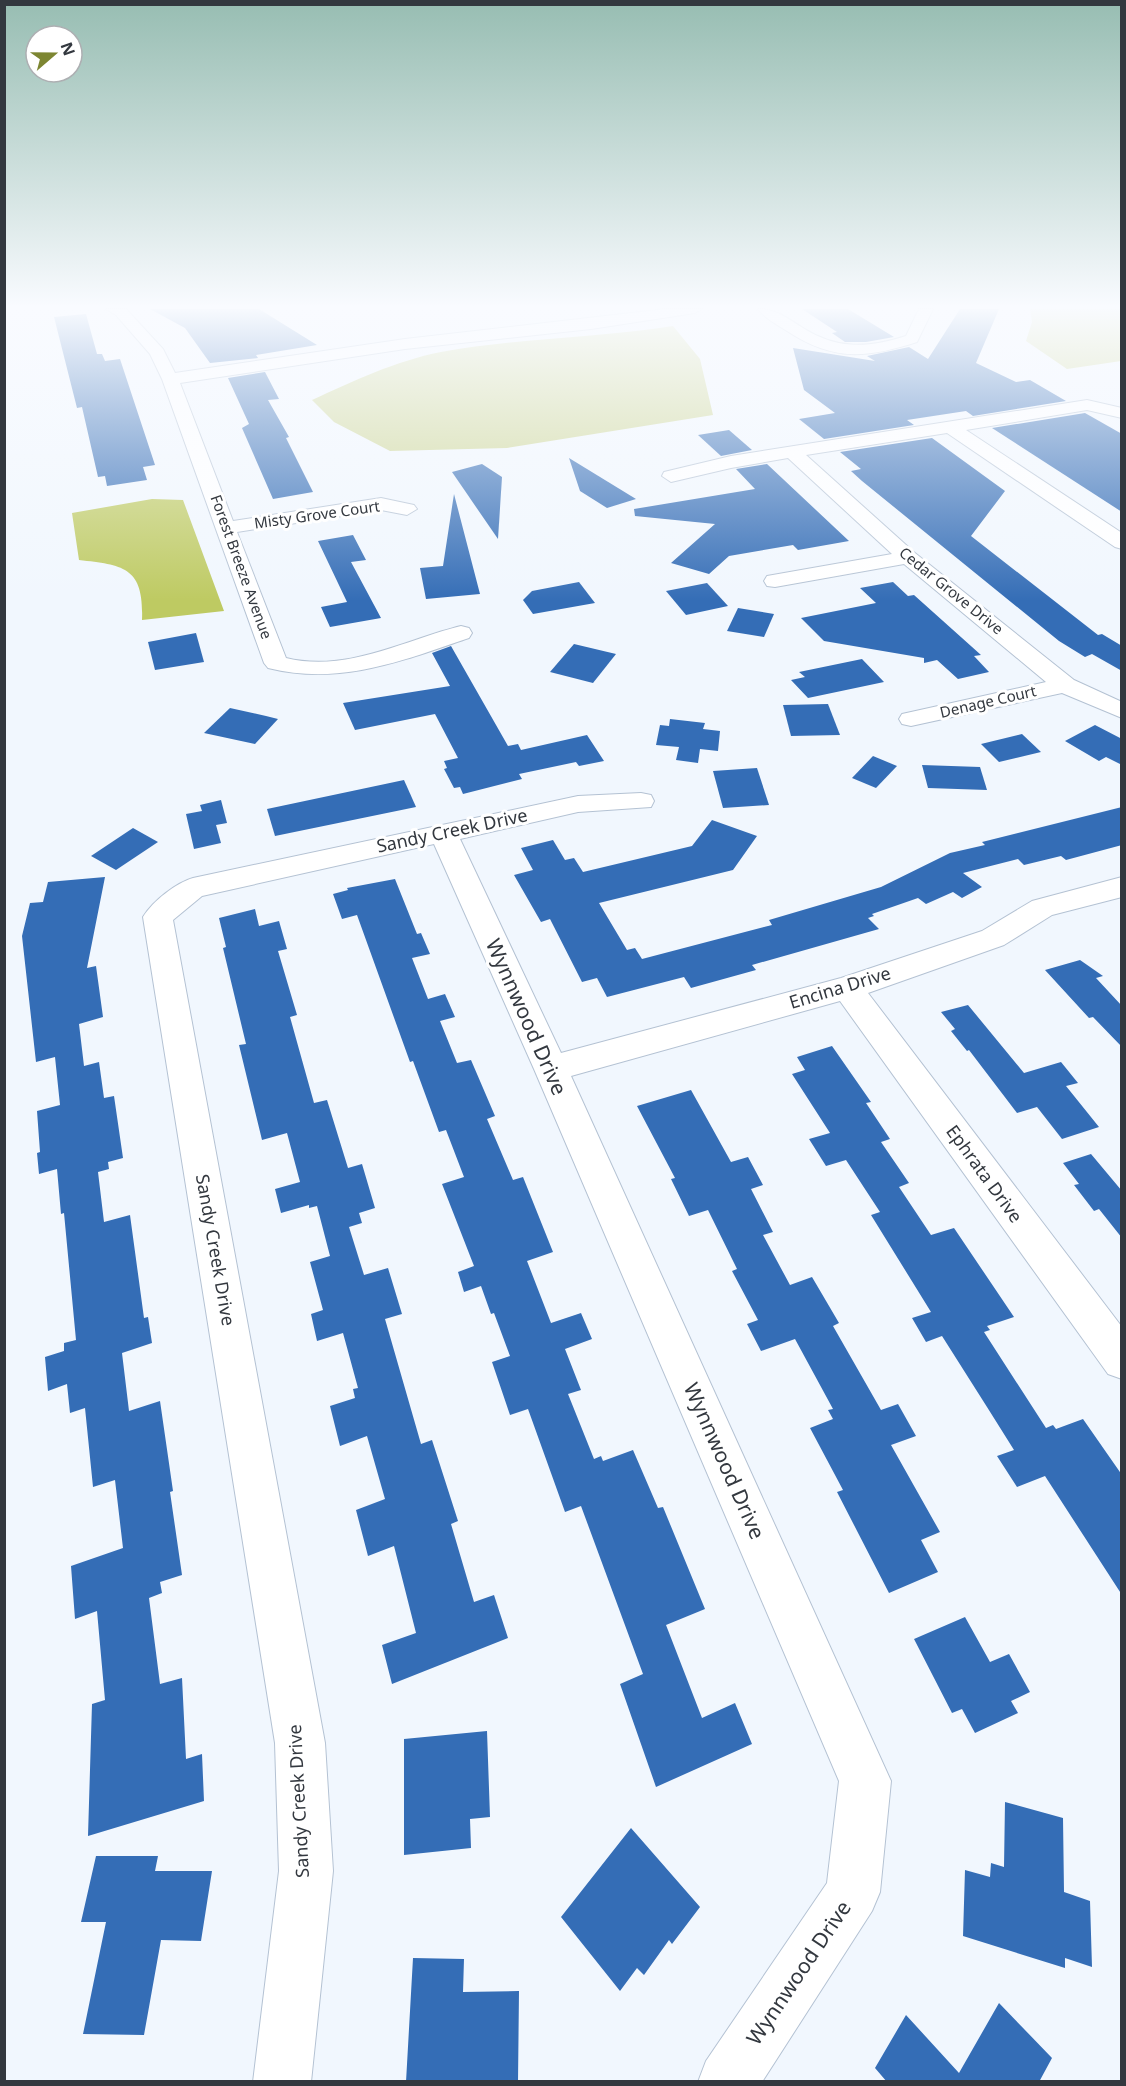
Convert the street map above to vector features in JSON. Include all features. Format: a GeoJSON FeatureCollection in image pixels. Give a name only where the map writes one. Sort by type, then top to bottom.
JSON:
{"type":"FeatureCollection","features":[{"type":"Feature","properties":{"kind":"street","name":"Forest Breeze Avenue"},"geometry":{"type":"LineString","coordinates":[[180,406],[276,663],[296,670],[366,663],[461,633]]}},
{"type":"Feature","properties":{"kind":"street"},"geometry":{"type":"LineString","coordinates":[[671,476],[731,462],[1079,406]]}},
{"type":"Feature","properties":{"kind":"street"},"geometry":{"type":"LineString","coordinates":[[1093,406],[1122,413]]}},
{"type":"Feature","properties":{"kind":"street"},"geometry":{"type":"LineString","coordinates":[[950,427],[1122,543]]}},
{"type":"Feature","properties":{"kind":"street","name":"Cedar Grove Drive"},"geometry":{"type":"LineString","coordinates":[[793,453],[908,557],[1065,684],[1122,711]]}},
{"type":"Feature","properties":{"kind":"street","name":"Misty Grove Court"},"geometry":{"type":"LineString","coordinates":[[226,528],[381,504],[407,509]]}},
{"type":"Feature","properties":{"kind":"street"},"geometry":{"type":"LineString","coordinates":[[775,581],[908,557]]}},
{"type":"Feature","properties":{"kind":"street","name":"Denage Court"},"geometry":{"type":"LineString","coordinates":[[911,719],[1065,684]]}},
{"type":"Feature","properties":{"kind":"street","name":"Sandy Creek Drive"},"geometry":{"type":"LineString","coordinates":[[282,2082],[306,1871],[300,1743],[158,917],[193,888],[578,804],[641,801]]}},
{"type":"Feature","properties":{"kind":"street","name":"Wynnwood Drive"},"geometry":{"type":"LineString","coordinates":[[443,833],[551,1070],[865,1781],[853,1892],[727,2082]]}},
{"type":"Feature","properties":{"kind":"street","name":"Encina Drive"},"geometry":{"type":"LineString","coordinates":[[551,1070],[847,988],[993,938],[1042,908],[1116,896]]}},
{"type":"Feature","properties":{"kind":"street","name":"Ephrata Drive"},"geometry":{"type":"LineString","coordinates":[[847,988],[1122,1360]]}},
{"type":"Feature","properties":{"kind":"shaded area"},"geometry":{"type":"Polygon","coordinates":[[[318,406],[711,406],[713,415],[507,448],[390,451],[334,422],[318,406]]]}},
{"type":"Feature","properties":{"kind":"shaded area"},"geometry":{"type":"Polygon","coordinates":[[[152,499],[183,500],[224,611],[142,620],[139,589],[135,579],[128,572],[109,564],[79,560],[72,513],[152,499]]]}},
{"type":"Feature","properties":{"kind":"building"},"geometry":{"type":"Polygon","coordinates":[[[77,406],[136,406],[155,465],[143,467],[147,480],[107,486],[105,476],[98,477],[82,407],[77,406]]]}},
{"type":"Feature","properties":{"kind":"building"},"geometry":{"type":"Polygon","coordinates":[[[241,406],[272,406],[289,437],[286,438],[313,492],[273,499],[242,428],[249,424],[241,406]]]}},
{"type":"Feature","properties":{"kind":"building"},"geometry":{"type":"Polygon","coordinates":[[[826,406],[1033,406],[973,416],[966,411],[907,420],[914,425],[824,439],[799,419],[835,413],[826,406]]]}},
{"type":"Feature","properties":{"kind":"building"},"geometry":{"type":"Polygon","coordinates":[[[1085,413],[1122,434],[1122,512],[992,428],[1085,413]]]}},
{"type":"Feature","properties":{"kind":"building"},"geometry":{"type":"Polygon","coordinates":[[[729,430],[752,450],[721,456],[698,435],[729,430]]]}},
{"type":"Feature","properties":{"kind":"building"},"geometry":{"type":"Polygon","coordinates":[[[932,438],[1005,491],[971,536],[1098,635],[1102,634],[1122,646],[1122,671],[1092,654],[1085,657],[1059,641],[862,481],[851,471],[861,469],[840,452],[932,438]]]}},
{"type":"Feature","properties":{"kind":"building"},"geometry":{"type":"Polygon","coordinates":[[[569,458],[636,499],[607,508],[580,491],[569,458]]]}},
{"type":"Feature","properties":{"kind":"building"},"geometry":{"type":"Polygon","coordinates":[[[482,464],[502,477],[498,539],[452,472],[482,464]]]}},
{"type":"Feature","properties":{"kind":"building"},"geometry":{"type":"Polygon","coordinates":[[[767,464],[849,541],[798,550],[793,545],[729,556],[709,574],[671,563],[715,524],[635,516],[634,509],[755,489],[736,469],[767,464]]]}},
{"type":"Feature","properties":{"kind":"building"},"geometry":{"type":"Polygon","coordinates":[[[454,494],[480,594],[426,599],[420,568],[443,566],[454,494]]]}},
{"type":"Feature","properties":{"kind":"building"},"geometry":{"type":"Polygon","coordinates":[[[353,535],[366,560],[351,562],[381,618],[330,627],[321,607],[347,602],[318,541],[353,535]]]}},
{"type":"Feature","properties":{"kind":"building"},"geometry":{"type":"Polygon","coordinates":[[[579,582],[595,603],[533,614],[523,600],[532,591],[579,582]]]}},
{"type":"Feature","properties":{"kind":"building"},"geometry":{"type":"Polygon","coordinates":[[[893,582],[908,596],[914,595],[981,655],[974,656],[989,672],[958,679],[937,660],[924,663],[924,658],[824,641],[801,618],[876,603],[860,588],[893,582]]]}},
{"type":"Feature","properties":{"kind":"building"},"geometry":{"type":"Polygon","coordinates":[[[707,583],[728,606],[686,615],[666,591],[707,583]]]}},
{"type":"Feature","properties":{"kind":"building"},"geometry":{"type":"Polygon","coordinates":[[[738,608],[774,614],[764,637],[727,631],[738,608]]]}},
{"type":"Feature","properties":{"kind":"building"},"geometry":{"type":"Polygon","coordinates":[[[196,633],[204,662],[155,670],[148,642],[196,633]]]}},
{"type":"Feature","properties":{"kind":"building"},"geometry":{"type":"Polygon","coordinates":[[[574,644],[616,654],[593,683],[550,672],[574,644]]]}},
{"type":"Feature","properties":{"kind":"building"},"geometry":{"type":"Polygon","coordinates":[[[451,646],[508,746],[518,744],[521,750],[587,735],[604,761],[579,766],[576,762],[519,774],[522,779],[463,794],[460,787],[454,788],[444,769],[447,768],[444,761],[458,758],[435,714],[355,730],[343,703],[450,686],[432,653],[451,646]]]}},
{"type":"Feature","properties":{"kind":"building"},"geometry":{"type":"Polygon","coordinates":[[[862,659],[884,682],[808,698],[791,680],[805,677],[799,672],[862,659]]]}},
{"type":"Feature","properties":{"kind":"building"},"geometry":{"type":"Polygon","coordinates":[[[828,704],[840,735],[791,736],[783,705],[828,704]]]}},
{"type":"Feature","properties":{"kind":"building"},"geometry":{"type":"Polygon","coordinates":[[[230,708],[278,719],[255,744],[204,733],[230,708]]]}},
{"type":"Feature","properties":{"kind":"building"},"geometry":{"type":"Polygon","coordinates":[[[670,719],[705,723],[703,729],[720,731],[718,751],[700,749],[698,763],[676,760],[679,747],[656,745],[660,725],[669,726],[670,719]]]}},
{"type":"Feature","properties":{"kind":"building"},"geometry":{"type":"Polygon","coordinates":[[[1095,725],[1122,739],[1122,765],[1106,757],[1099,761],[1065,741],[1095,725]]]}},
{"type":"Feature","properties":{"kind":"building"},"geometry":{"type":"Polygon","coordinates":[[[1022,734],[1041,752],[999,762],[981,744],[1022,734]]]}},
{"type":"Feature","properties":{"kind":"building"},"geometry":{"type":"Polygon","coordinates":[[[873,756],[897,766],[876,788],[852,778],[873,756]]]}},
{"type":"Feature","properties":{"kind":"building"},"geometry":{"type":"Polygon","coordinates":[[[922,765],[980,767],[987,790],[928,788],[922,765]]]}},
{"type":"Feature","properties":{"kind":"building"},"geometry":{"type":"Polygon","coordinates":[[[757,768],[769,805],[723,808],[713,771],[757,768]]]}},
{"type":"Feature","properties":{"kind":"building"},"geometry":{"type":"Polygon","coordinates":[[[404,780],[416,807],[275,836],[267,809],[404,780]]]}},
{"type":"Feature","properties":{"kind":"building"},"geometry":{"type":"Polygon","coordinates":[[[221,800],[227,823],[216,825],[221,843],[194,849],[186,814],[202,811],[200,805],[221,800]]]}},
{"type":"Feature","properties":{"kind":"building"},"geometry":{"type":"Polygon","coordinates":[[[1122,807],[1122,845],[1066,860],[1061,856],[1024,865],[1018,859],[963,873],[982,887],[962,898],[953,892],[926,904],[918,898],[872,914],[874,916],[868,918],[879,929],[752,965],[756,970],[691,988],[684,977],[607,997],[597,978],[582,982],[550,919],[541,922],[514,875],[533,870],[521,848],[553,840],[565,860],[574,858],[583,872],[692,846],[712,820],[757,836],[733,870],[599,903],[627,950],[635,948],[642,959],[772,925],[769,920],[881,887],[950,853],[985,845],[982,842],[1122,807]]]}},
{"type":"Feature","properties":{"kind":"building"},"geometry":{"type":"Polygon","coordinates":[[[133,828],[158,842],[116,870],[91,856],[133,828]]]}},
{"type":"Feature","properties":{"kind":"building"},"geometry":{"type":"Polygon","coordinates":[[[105,877],[87,968],[96,966],[103,1017],[79,1024],[84,1066],[99,1062],[104,1098],[114,1096],[123,1158],[108,1162],[109,1169],[98,1172],[104,1222],[130,1215],[144,1318],[148,1317],[152,1343],[122,1353],[129,1411],[160,1401],[173,1491],[170,1492],[182,1575],[160,1582],[162,1593],[149,1598],[160,1684],[182,1678],[186,1759],[202,1754],[204,1801],[88,1836],[92,1704],[105,1700],[97,1611],[75,1619],[71,1566],[123,1548],[115,1480],[93,1487],[85,1408],[70,1413],[67,1384],[48,1391],[45,1357],[64,1351],[64,1343],[76,1340],[64,1213],[61,1214],[57,1169],[39,1174],[37,1153],[40,1152],[37,1111],[60,1105],[55,1057],[36,1062],[22,936],[30,903],[43,902],[48,882],[105,877]]]}},
{"type":"Feature","properties":{"kind":"building"},"geometry":{"type":"Polygon","coordinates":[[[395,879],[417,934],[421,933],[430,954],[412,958],[428,999],[445,994],[455,1017],[440,1021],[457,1063],[471,1060],[495,1116],[487,1119],[513,1180],[523,1177],[553,1252],[527,1261],[551,1323],[581,1313],[592,1339],[565,1349],[581,1390],[568,1394],[594,1459],[601,1456],[603,1461],[633,1450],[658,1508],[663,1507],[705,1609],[666,1625],[702,1718],[735,1703],[752,1744],[656,1787],[620,1684],[643,1674],[581,1506],[565,1512],[528,1409],[510,1415],[492,1362],[510,1356],[494,1313],[491,1314],[481,1286],[464,1292],[458,1272],[474,1266],[442,1184],[464,1177],[446,1130],[439,1132],[413,1061],[410,1062],[357,915],[342,919],[333,894],[348,890],[347,888],[395,879]]]}},
{"type":"Feature","properties":{"kind":"building"},"geometry":{"type":"Polygon","coordinates":[[[255,909],[259,926],[279,921],[287,949],[278,951],[297,1015],[290,1017],[314,1103],[327,1100],[348,1168],[362,1164],[375,1208],[359,1213],[362,1223],[349,1227],[364,1275],[388,1268],[402,1314],[385,1319],[421,1444],[432,1440],[458,1521],[451,1524],[474,1602],[494,1595],[508,1638],[392,1684],[382,1645],[416,1633],[394,1546],[368,1556],[356,1510],[385,1499],[367,1436],[340,1446],[330,1406],[355,1398],[353,1389],[358,1388],[343,1333],[317,1341],[311,1314],[323,1310],[310,1262],[330,1256],[317,1206],[309,1208],[309,1205],[281,1213],[275,1189],[300,1182],[287,1133],[262,1140],[239,1045],[246,1044],[223,948],[226,947],[219,918],[255,909]]]}},
{"type":"Feature","properties":{"kind":"building"},"geometry":{"type":"Polygon","coordinates":[[[1080,960],[1103,976],[1096,978],[1122,1006],[1122,1047],[1093,1017],[1089,1018],[1045,970],[1080,960]]]}},
{"type":"Feature","properties":{"kind":"building"},"geometry":{"type":"Polygon","coordinates":[[[968,1005],[1024,1073],[1061,1062],[1078,1083],[1066,1086],[1099,1127],[1062,1139],[1037,1107],[1017,1113],[969,1050],[967,1051],[951,1031],[955,1029],[941,1012],[968,1005]]]}},
{"type":"Feature","properties":{"kind":"building"},"geometry":{"type":"Polygon","coordinates":[[[832,1046],[871,1102],[866,1103],[890,1139],[881,1142],[909,1183],[899,1187],[931,1235],[954,1228],[1014,1317],[987,1326],[990,1330],[984,1332],[1046,1428],[1053,1425],[1056,1429],[1083,1419],[1122,1475],[1122,1595],[1045,1476],[1017,1487],[997,1456],[1014,1450],[942,1336],[926,1342],[912,1318],[931,1312],[871,1215],[880,1212],[846,1160],[826,1166],[809,1139],[830,1133],[792,1074],[805,1070],[797,1057],[832,1046]]]}},
{"type":"Feature","properties":{"kind":"building"},"geometry":{"type":"Polygon","coordinates":[[[691,1090],[731,1162],[748,1157],[763,1185],[751,1189],[773,1232],[763,1235],[790,1285],[812,1277],[839,1323],[833,1326],[881,1410],[898,1404],[916,1436],[891,1445],[940,1532],[921,1540],[938,1572],[889,1593],[837,1492],[843,1490],[810,1428],[833,1419],[828,1410],[833,1409],[795,1339],[761,1351],[747,1324],[758,1320],[732,1271],[737,1269],[708,1210],[689,1216],[671,1179],[675,1178],[637,1106],[691,1090]]]}},
{"type":"Feature","properties":{"kind":"building"},"geometry":{"type":"Polygon","coordinates":[[[1091,1154],[1122,1191],[1122,1238],[1099,1209],[1094,1211],[1074,1185],[1079,1184],[1063,1163],[1091,1154]]]}},
{"type":"Feature","properties":{"kind":"building"},"geometry":{"type":"Polygon","coordinates":[[[965,1617],[990,1662],[1009,1654],[1030,1692],[1011,1701],[1018,1713],[975,1733],[962,1709],[952,1713],[914,1639],[965,1617]]]}},
{"type":"Feature","properties":{"kind":"building"},"geometry":{"type":"Polygon","coordinates":[[[487,1731],[490,1817],[470,1819],[471,1848],[404,1855],[404,1739],[487,1731]]]}},
{"type":"Feature","properties":{"kind":"building"},"geometry":{"type":"Polygon","coordinates":[[[1005,1802],[1063,1818],[1064,1892],[1090,1901],[1092,1967],[1065,1958],[1065,1968],[963,1936],[965,1870],[990,1877],[991,1863],[1004,1867],[1005,1802]]]}},
{"type":"Feature","properties":{"kind":"building"},"geometry":{"type":"Polygon","coordinates":[[[631,1828],[700,1907],[672,1944],[669,1940],[644,1975],[637,1968],[620,1991],[561,1917],[631,1828]]]}},
{"type":"Feature","properties":{"kind":"building"},"geometry":{"type":"Polygon","coordinates":[[[96,1856],[158,1856],[155,1871],[212,1871],[201,1941],[161,1940],[144,2035],[83,2034],[106,1922],[81,1922],[96,1856]]]}},
{"type":"Feature","properties":{"kind":"building"},"geometry":{"type":"Polygon","coordinates":[[[413,1958],[464,1959],[463,1992],[519,1991],[518,2082],[406,2082],[413,1958]]]}},
{"type":"Feature","properties":{"kind":"building"},"geometry":{"type":"Polygon","coordinates":[[[999,2003],[1052,2058],[1039,2082],[887,2082],[875,2068],[906,2015],[959,2073],[999,2003]]]}}]}
